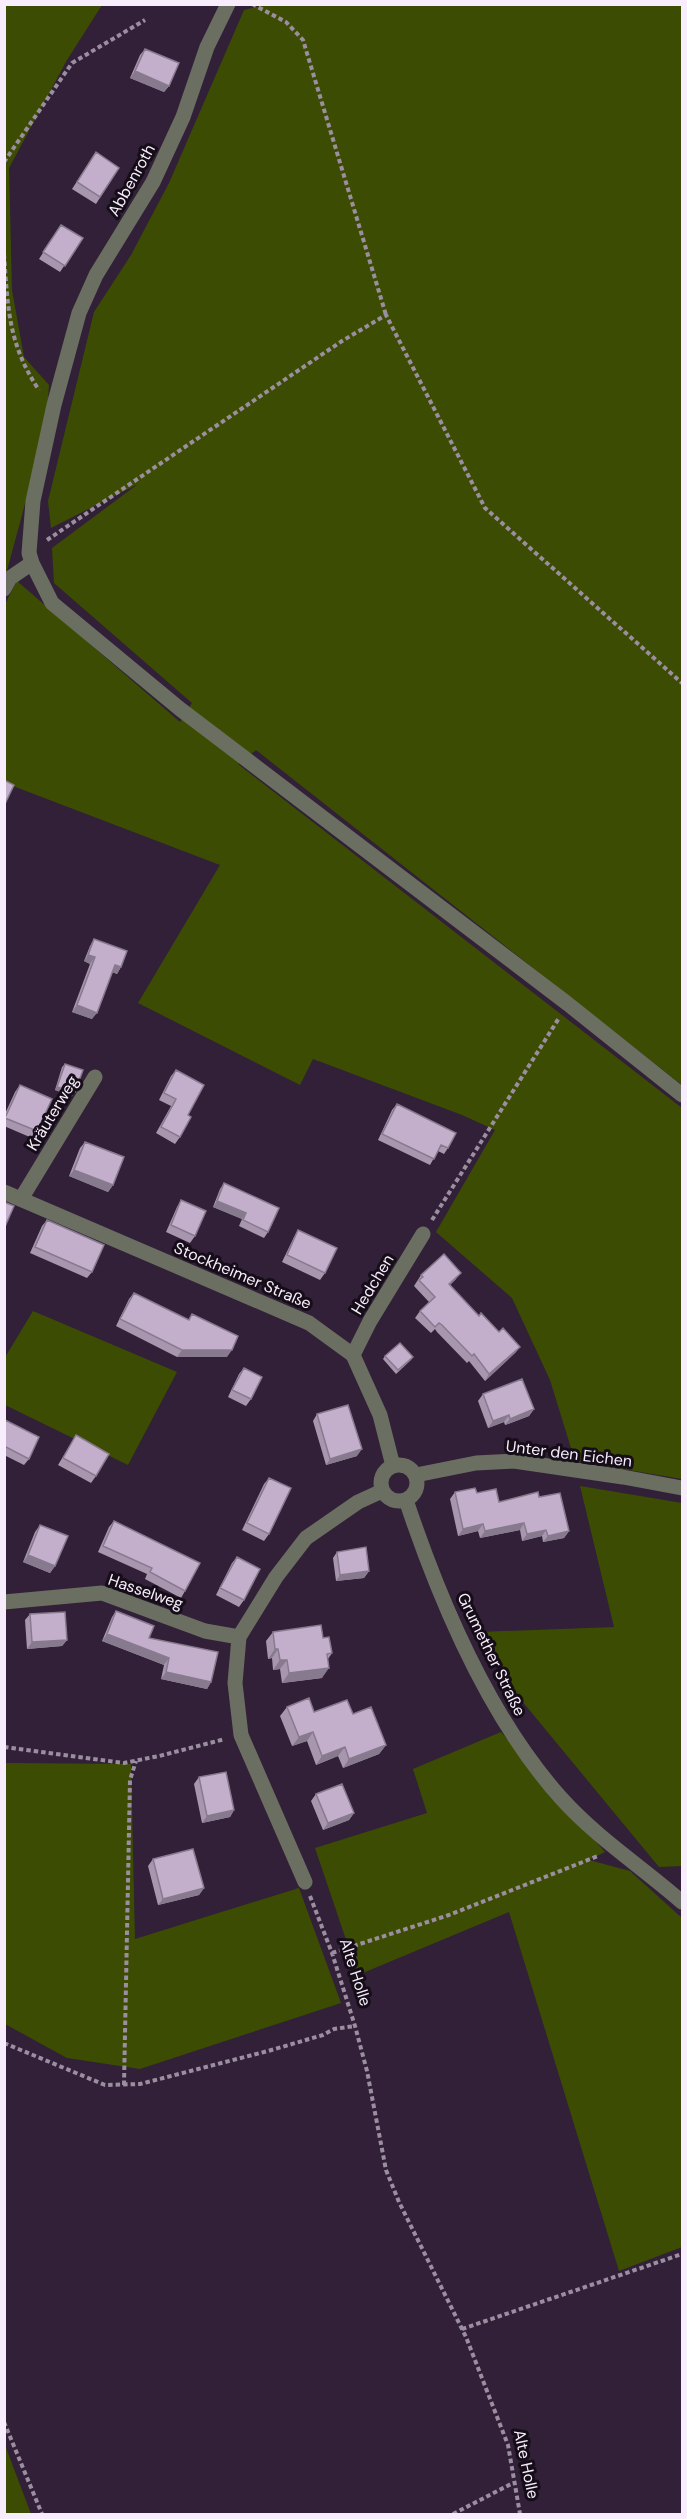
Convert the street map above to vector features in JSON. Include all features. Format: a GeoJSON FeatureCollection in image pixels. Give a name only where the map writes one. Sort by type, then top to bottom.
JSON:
{"type":"FeatureCollection","features":[{"type":"Feature","properties":{"kind":"street","name":"Abbenroth"},"geometry":{"type":"LineString","coordinates":[[30,558],[33,501],[62,371],[79,313],[96,275],[153,182],[183,117],[207,47],[228,4]]}},
{"type":"Feature","properties":{"kind":"street"},"geometry":{"type":"LineString","coordinates":[[4,589],[10,578],[30,558],[52,603],[180,709],[568,1004],[682,1095]]}},
{"type":"Feature","properties":{"kind":"street","name":"Kräuterweg"},"geometry":{"type":"LineString","coordinates":[[21,1199],[95,1077]]}},
{"type":"Feature","properties":{"kind":"street","name":"Stockheimer Straße"},"geometry":{"type":"LineString","coordinates":[[4,1192],[309,1323],[353,1355],[380,1414],[393,1466]]}},
{"type":"Feature","properties":{"kind":"street","name":"Hedchen"},"geometry":{"type":"LineString","coordinates":[[353,1355],[370,1322],[423,1234]]}},
{"type":"Feature","properties":{"kind":"street","name":"Unter den Eichen"},"geometry":{"type":"LineString","coordinates":[[416,1475],[476,1463],[514,1461],[682,1488]]}},
{"type":"Feature","properties":{"kind":"street"},"geometry":{"type":"LineString","coordinates":[[393,1466],[405,1466],[416,1475],[415,1494],[406,1500],[398,1502],[390,1500],[382,1491],[381,1478],[393,1466]]}},
{"type":"Feature","properties":{"kind":"street"},"geometry":{"type":"LineString","coordinates":[[305,1882],[241,1735],[235,1683],[239,1637],[276,1577],[306,1538],[358,1502],[382,1491]]}},
{"type":"Feature","properties":{"kind":"street","name":"Grumether Straße"},"geometry":{"type":"LineString","coordinates":[[406,1500],[422,1549],[469,1656],[500,1717],[561,1798],[616,1850],[682,1902]]}},
{"type":"Feature","properties":{"kind":"street","name":"Hasselweg"},"geometry":{"type":"LineString","coordinates":[[4,1602],[102,1593],[205,1631],[239,1637]]}},
{"type":"Feature","properties":{"kind":"path"},"geometry":{"type":"LineString","coordinates":[[252,4],[286,22],[303,40],[386,315],[485,508],[682,683]]}},
{"type":"Feature","properties":{"kind":"path"},"geometry":{"type":"LineString","coordinates":[[4,162],[72,63],[145,20]]}},
{"type":"Feature","properties":{"kind":"path"},"geometry":{"type":"LineString","coordinates":[[4,254],[9,308],[16,346],[25,369],[41,393],[54,405]]}},
{"type":"Feature","properties":{"kind":"path"},"geometry":{"type":"LineString","coordinates":[[30,558],[342,341],[386,315]]}},
{"type":"Feature","properties":{"kind":"path"},"geometry":{"type":"LineString","coordinates":[[423,1234],[568,1004]]}},
{"type":"Feature","properties":{"kind":"path"},"geometry":{"type":"LineString","coordinates":[[4,1747],[124,1763],[241,1735]]}},
{"type":"Feature","properties":{"kind":"path"},"geometry":{"type":"LineString","coordinates":[[124,2085],[130,1780],[136,1761]]}},
{"type":"Feature","properties":{"kind":"path"},"geometry":{"type":"LineString","coordinates":[[332,1953],[449,1915],[616,1850]]}},
{"type":"Feature","properties":{"kind":"path","name":"Alte Holle"},"geometry":{"type":"LineString","coordinates":[[305,1882],[332,1953],[355,2026],[367,2071],[386,2170],[399,2202],[462,2329],[508,2445],[520,2514]]}},
{"type":"Feature","properties":{"kind":"path"},"geometry":{"type":"LineString","coordinates":[[4,2043],[105,2085],[124,2085],[170,2077],[323,2035],[334,2029],[355,2026]]}},
{"type":"Feature","properties":{"kind":"path"},"geometry":{"type":"LineString","coordinates":[[462,2329],[682,2254]]}},
{"type":"Feature","properties":{"kind":"path"},"geometry":{"type":"LineString","coordinates":[[4,2422],[42,2514]]}},
{"type":"Feature","properties":{"kind":"path"},"geometry":{"type":"LineString","coordinates":[[453,2514],[513,2483]]}},
{"type":"Feature","properties":{"kind":"green space"},"geometry":{"type":"Polygon","coordinates":[[[268,4],[682,5],[682,1085],[256,750],[238,764],[682,1108],[682,1479],[575,1461],[550,1380],[512,1298],[436,1232],[495,1130],[462,1115],[313,1059],[300,1085],[138,1003],[220,865],[5,783],[4,606],[17,581],[180,722],[192,703],[54,583],[52,548],[138,484],[51,528],[48,501],[94,312],[131,255],[169,183],[244,10],[268,4]]]}},
{"type":"Feature","properties":{"kind":"green space"},"geometry":{"type":"Polygon","coordinates":[[[5,5],[102,5],[67,60],[9,168],[12,290],[24,357],[49,385],[46,426],[5,578],[5,5]]]}},
{"type":"Feature","properties":{"kind":"green space"},"geometry":{"type":"Polygon","coordinates":[[[33,1311],[177,1372],[128,1465],[5,1405],[4,1359],[33,1311]]]}},
{"type":"Feature","properties":{"kind":"green space"},"geometry":{"type":"Polygon","coordinates":[[[580,1486],[682,1503],[682,1866],[659,1867],[517,1695],[479,1632],[614,1627],[580,1486]]]}},
{"type":"Feature","properties":{"kind":"green space"},"geometry":{"type":"Polygon","coordinates":[[[501,1732],[605,1852],[589,1860],[630,1871],[682,1918],[682,2247],[619,2271],[509,1912],[358,1975],[315,1848],[427,1813],[413,1769],[501,1732]]]}},
{"type":"Feature","properties":{"kind":"green space"},"geometry":{"type":"Polygon","coordinates":[[[5,1763],[131,1764],[135,1939],[299,1888],[341,2003],[140,2069],[67,2058],[5,2024],[5,1763]]]}},
{"type":"Feature","properties":{"kind":"green space"},"geometry":{"type":"Polygon","coordinates":[[[5,2445],[31,2514],[5,2514],[5,2445]]]}},
{"type":"Feature","properties":{"kind":"building"},"geometry":{"type":"Polygon","coordinates":[[[145,49],[179,63],[169,86],[135,71],[145,49]]]}},
{"type":"Feature","properties":{"kind":"building"},"geometry":{"type":"Polygon","coordinates":[[[96,152],[119,168],[100,197],[77,182],[96,152]]]}},
{"type":"Feature","properties":{"kind":"building"},"geometry":{"type":"Polygon","coordinates":[[[61,225],[83,238],[65,266],[43,252],[61,225]]]}},
{"type":"Feature","properties":{"kind":"building"},"geometry":{"type":"Polygon","coordinates":[[[4,780],[14,785],[4,806],[4,780]]]}},
{"type":"Feature","properties":{"kind":"building"},"geometry":{"type":"Polygon","coordinates":[[[94,939],[127,951],[121,967],[115,965],[97,1013],[77,1005],[95,957],[88,955],[94,939]]]}},
{"type":"Feature","properties":{"kind":"building"},"geometry":{"type":"Polygon","coordinates":[[[65,1064],[83,1070],[75,1092],[57,1087],[65,1064]]]}},
{"type":"Feature","properties":{"kind":"building"},"geometry":{"type":"Polygon","coordinates":[[[176,1070],[204,1085],[188,1115],[191,1117],[180,1137],[161,1127],[176,1099],[164,1093],[176,1070]]]}},
{"type":"Feature","properties":{"kind":"building"},"geometry":{"type":"Polygon","coordinates":[[[20,1085],[52,1099],[37,1131],[5,1118],[20,1085]]]}},
{"type":"Feature","properties":{"kind":"building"},"geometry":{"type":"Polygon","coordinates":[[[397,1104],[456,1133],[448,1148],[441,1145],[434,1159],[382,1134],[397,1104]]]}},
{"type":"Feature","properties":{"kind":"building"},"geometry":{"type":"Polygon","coordinates":[[[85,1142],[124,1157],[113,1185],[74,1170],[85,1142]]]}},
{"type":"Feature","properties":{"kind":"building"},"geometry":{"type":"Polygon","coordinates":[[[224,1183],[279,1208],[268,1232],[243,1220],[246,1213],[217,1201],[224,1183]]]}},
{"type":"Feature","properties":{"kind":"building"},"geometry":{"type":"Polygon","coordinates":[[[181,1200],[206,1211],[195,1236],[171,1225],[181,1200]]]}},
{"type":"Feature","properties":{"kind":"building"},"geometry":{"type":"Polygon","coordinates":[[[4,1202],[14,1206],[4,1229],[4,1202]]]}},
{"type":"Feature","properties":{"kind":"building"},"geometry":{"type":"Polygon","coordinates":[[[47,1220],[104,1245],[92,1272],[35,1247],[47,1220]]]}},
{"type":"Feature","properties":{"kind":"building"},"geometry":{"type":"Polygon","coordinates":[[[298,1230],[337,1248],[325,1273],[287,1255],[298,1230]]]}},
{"type":"Feature","properties":{"kind":"building"},"geometry":{"type":"Polygon","coordinates":[[[444,1254],[461,1273],[449,1284],[479,1316],[481,1313],[499,1332],[503,1328],[520,1347],[489,1374],[474,1354],[472,1356],[442,1325],[439,1323],[435,1327],[420,1311],[435,1297],[419,1280],[423,1277],[421,1275],[444,1254]]]}},
{"type":"Feature","properties":{"kind":"building"},"geometry":{"type":"Polygon","coordinates":[[[134,1293],[189,1320],[192,1314],[238,1336],[232,1350],[182,1350],[120,1319],[134,1293]]]}},
{"type":"Feature","properties":{"kind":"building"},"geometry":{"type":"Polygon","coordinates":[[[400,1343],[413,1357],[398,1370],[385,1356],[400,1343]]]}},
{"type":"Feature","properties":{"kind":"building"},"geometry":{"type":"Polygon","coordinates":[[[244,1368],[262,1377],[251,1399],[232,1390],[244,1368]]]}},
{"type":"Feature","properties":{"kind":"building"},"geometry":{"type":"Polygon","coordinates":[[[522,1379],[534,1409],[510,1419],[509,1415],[493,1421],[483,1394],[522,1379]]]}},
{"type":"Feature","properties":{"kind":"building"},"geometry":{"type":"Polygon","coordinates":[[[348,1405],[362,1449],[330,1459],[317,1414],[348,1405]]]}},
{"type":"Feature","properties":{"kind":"building"},"geometry":{"type":"Polygon","coordinates":[[[5,1420],[39,1437],[29,1459],[4,1446],[5,1420]]]}},
{"type":"Feature","properties":{"kind":"building"},"geometry":{"type":"Polygon","coordinates":[[[76,1435],[109,1454],[96,1476],[63,1458],[76,1435]]]}},
{"type":"Feature","properties":{"kind":"building"},"geometry":{"type":"Polygon","coordinates":[[[269,1478],[291,1488],[269,1534],[247,1523],[269,1478]]]}},
{"type":"Feature","properties":{"kind":"building"},"geometry":{"type":"Polygon","coordinates":[[[475,1488],[477,1493],[496,1489],[499,1502],[538,1492],[539,1497],[560,1493],[569,1531],[548,1536],[546,1530],[527,1534],[524,1523],[485,1531],[483,1524],[463,1529],[455,1492],[475,1488]]]}},
{"type":"Feature","properties":{"kind":"building"},"geometry":{"type":"Polygon","coordinates":[[[114,1521],[200,1563],[185,1591],[150,1572],[152,1568],[103,1546],[114,1521]]]}},
{"type":"Feature","properties":{"kind":"building"},"geometry":{"type":"Polygon","coordinates":[[[40,1525],[68,1536],[55,1566],[28,1555],[40,1525]]]}},
{"type":"Feature","properties":{"kind":"building"},"geometry":{"type":"Polygon","coordinates":[[[366,1547],[369,1571],[340,1575],[337,1552],[366,1547]]]}},
{"type":"Feature","properties":{"kind":"building"},"geometry":{"type":"Polygon","coordinates":[[[237,1557],[260,1569],[244,1600],[220,1588],[237,1557]]]}},
{"type":"Feature","properties":{"kind":"building"},"geometry":{"type":"Polygon","coordinates":[[[116,1611],[154,1626],[149,1638],[218,1652],[211,1682],[166,1672],[169,1658],[107,1634],[116,1611]]]}},
{"type":"Feature","properties":{"kind":"building"},"geometry":{"type":"Polygon","coordinates":[[[65,1612],[67,1640],[32,1642],[30,1614],[65,1612]]]}},
{"type":"Feature","properties":{"kind":"building"},"geometry":{"type":"Polygon","coordinates":[[[321,1625],[323,1638],[329,1637],[332,1653],[327,1654],[329,1668],[289,1673],[287,1660],[280,1660],[278,1649],[275,1649],[273,1632],[321,1625]]]}},
{"type":"Feature","properties":{"kind":"building"},"geometry":{"type":"Polygon","coordinates":[[[309,1698],[314,1712],[347,1700],[353,1714],[371,1707],[386,1745],[349,1759],[345,1747],[322,1756],[313,1732],[299,1737],[287,1707],[309,1698]]]}},
{"type":"Feature","properties":{"kind":"building"},"geometry":{"type":"Polygon","coordinates":[[[226,1772],[234,1810],[207,1816],[199,1777],[226,1772]]]}},
{"type":"Feature","properties":{"kind":"building"},"geometry":{"type":"Polygon","coordinates":[[[342,1784],[354,1813],[328,1823],[316,1794],[342,1784]]]}},
{"type":"Feature","properties":{"kind":"building"},"geometry":{"type":"Polygon","coordinates":[[[193,1849],[204,1888],[163,1899],[153,1859],[193,1849]]]}}]}
